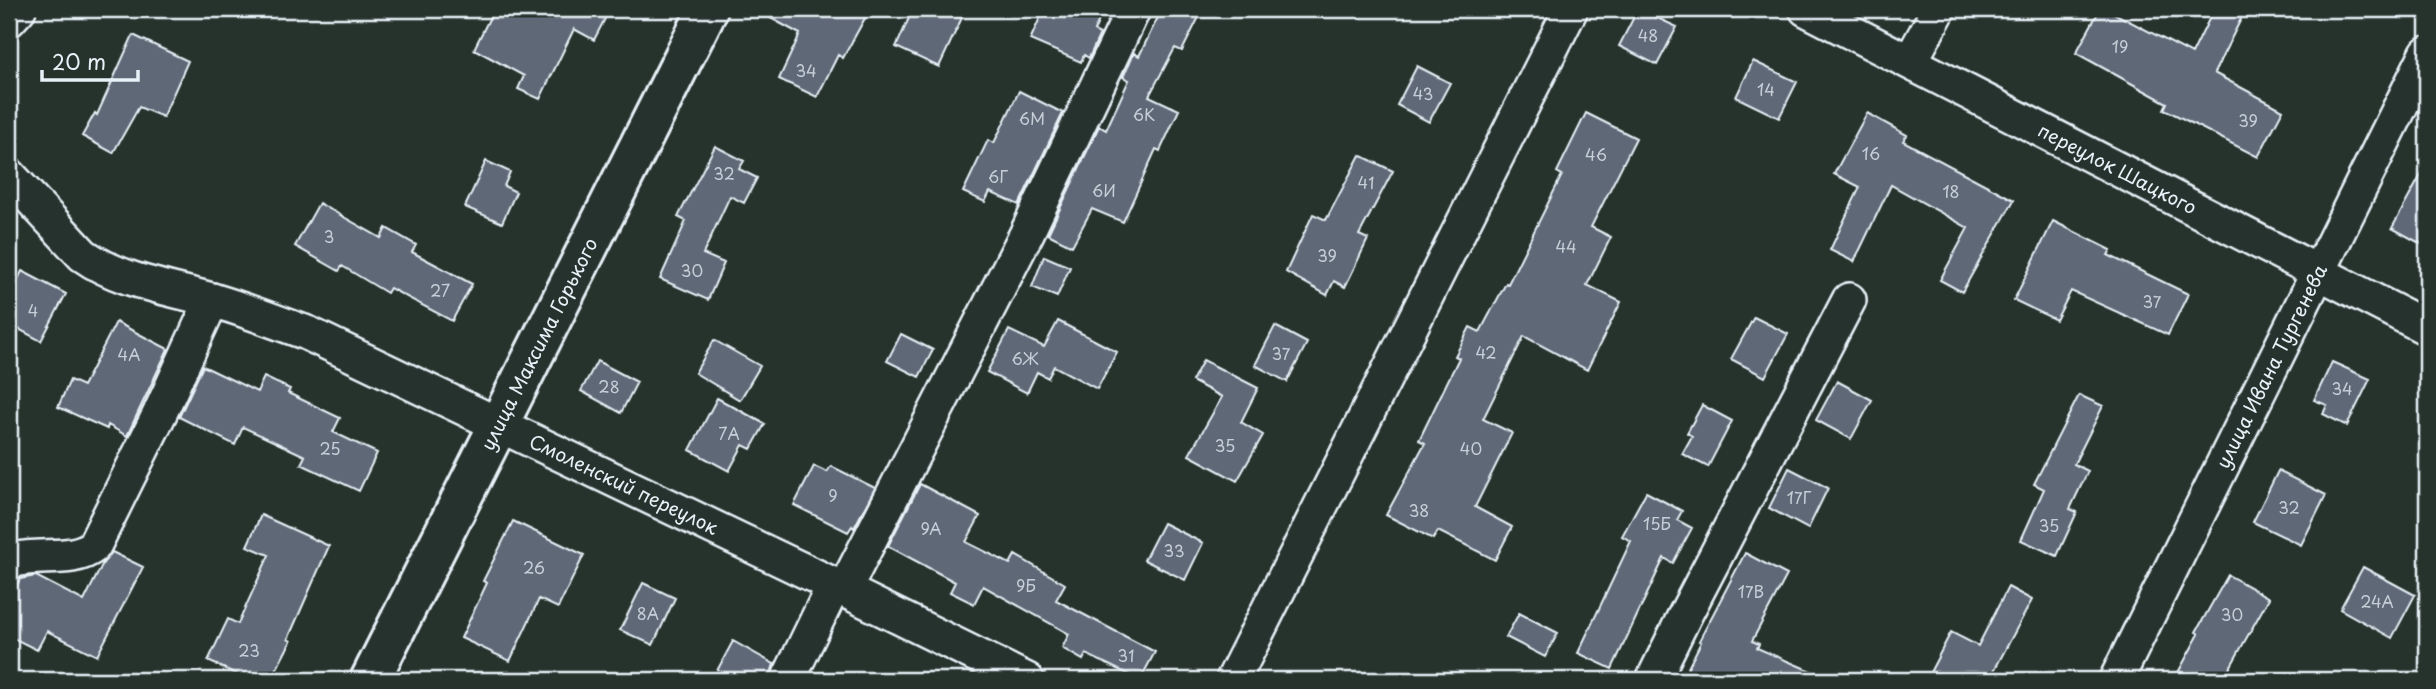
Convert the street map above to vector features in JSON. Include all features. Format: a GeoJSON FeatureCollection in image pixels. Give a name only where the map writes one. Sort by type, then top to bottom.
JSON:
{"type":"FeatureCollection","features":[{"type":"Feature","properties":{"kind":"main road","name":"улица Максима Горького"},"geometry":{"type":"LineString","coordinates":[[370,680],[708,9]]}},
{"type":"Feature","properties":{"kind":"street"},"geometry":{"type":"LineString","coordinates":[[9,20],[19,9]]}},
{"type":"Feature","properties":{"kind":"street"},"geometry":{"type":"LineString","coordinates":[[1233,680],[1572,9]]}},
{"type":"Feature","properties":{"kind":"street","name":"переулок Шацкого"},"geometry":{"type":"LineString","coordinates":[[1806,9],[2427,328]]}},
{"type":"Feature","properties":{"kind":"street"},"geometry":{"type":"LineString","coordinates":[[1910,62],[1939,9]]}},
{"type":"Feature","properties":{"kind":"street"},"geometry":{"type":"LineString","coordinates":[[789,680],[1027,233],[1133,10]]}},
{"type":"Feature","properties":{"kind":"street","name":"улица Ивана Тургенева"},"geometry":{"type":"LineString","coordinates":[[2116,680],[2427,53]]}},
{"type":"Feature","properties":{"kind":"street","name":"Смоленский переулок"},"geometry":{"type":"LineString","coordinates":[[9,175],[83,255],[94,263],[137,279],[243,309],[307,333],[839,587],[1027,680]]}},
{"type":"Feature","properties":{"kind":"street"},"geometry":{"type":"LineString","coordinates":[[9,562],[33,555],[85,553],[93,546],[160,413],[212,300]]}},
{"type":"Feature","properties":{"kind":"street"},"geometry":{"type":"LineString","coordinates":[[1653,680],[1849,300]]}},
{"type":"Feature","properties":{"kind":"building"},"geometry":{"type":"Polygon","coordinates":[[[494,9],[610,9],[594,40],[574,29],[540,99],[518,89],[524,76],[474,49],[494,9]]]}},
{"type":"Feature","properties":{"kind":"building"},"geometry":{"type":"Polygon","coordinates":[[[754,9],[870,9],[843,58],[838,55],[817,97],[779,79],[800,34],[754,9]]]}},
{"type":"Feature","properties":{"kind":"building"},"geometry":{"type":"Polygon","coordinates":[[[913,9],[966,9],[939,67],[896,47],[913,9]]]}},
{"type":"Feature","properties":{"kind":"building"},"geometry":{"type":"Polygon","coordinates":[[[1044,9],[1104,9],[1094,31],[1100,34],[1089,58],[1084,55],[1081,62],[1030,40],[1044,9]]]}},
{"type":"Feature","properties":{"kind":"building"},"geometry":{"type":"Polygon","coordinates":[[[1162,9],[1183,9],[1199,17],[1182,51],[1175,48],[1149,96],[1179,110],[1160,151],[1156,149],[1123,222],[1092,209],[1072,246],[1048,234],[1099,126],[1106,130],[1129,80],[1123,77],[1134,53],[1139,56],[1162,9]]]}},
{"type":"Feature","properties":{"kind":"building"},"geometry":{"type":"Polygon","coordinates":[[[1638,9],[1677,27],[1657,65],[1619,46],[1638,9]]]}},
{"type":"Feature","properties":{"kind":"building"},"geometry":{"type":"Polygon","coordinates":[[[2100,9],[2106,9],[2192,54],[2214,9],[2246,9],[2214,73],[2283,110],[2258,157],[2164,109],[2167,103],[2076,53],[2100,9]]]}},
{"type":"Feature","properties":{"kind":"building"},"geometry":{"type":"Polygon","coordinates":[[[133,35],[188,61],[163,117],[139,107],[113,153],[82,136],[95,113],[97,115],[133,35]]]}},
{"type":"Feature","properties":{"kind":"building"},"geometry":{"type":"Polygon","coordinates":[[[1753,61],[1797,82],[1779,118],[1736,97],[1753,61]]]}},
{"type":"Feature","properties":{"kind":"building"},"geometry":{"type":"Polygon","coordinates":[[[1417,66],[1450,83],[1429,122],[1397,105],[1417,66]]]}},
{"type":"Feature","properties":{"kind":"building"},"geometry":{"type":"Polygon","coordinates":[[[1019,91],[1063,113],[1019,205],[990,192],[985,202],[963,192],[988,140],[994,143],[1019,91]]]}},
{"type":"Feature","properties":{"kind":"building"},"geometry":{"type":"Polygon","coordinates":[[[1586,113],[1636,138],[1591,227],[1611,237],[1587,285],[1621,302],[1587,370],[1524,336],[1483,419],[1512,433],[1475,507],[1512,527],[1495,560],[1438,531],[1433,539],[1386,515],[1425,443],[1419,440],[1459,358],[1455,356],[1470,327],[1480,332],[1506,283],[1508,284],[1562,175],[1557,172],[1586,113]]]}},
{"type":"Feature","properties":{"kind":"building"},"geometry":{"type":"Polygon","coordinates":[[[1867,113],[1907,135],[1903,141],[2014,200],[1962,292],[1940,280],[1968,228],[1891,185],[1854,262],[1830,250],[1860,187],[1834,174],[1867,113]]]}},
{"type":"Feature","properties":{"kind":"building"},"geometry":{"type":"Polygon","coordinates":[[[715,146],[744,161],[739,169],[757,178],[744,203],[730,196],[703,254],[724,263],[708,300],[660,279],[686,221],[678,217],[715,146]]]}},
{"type":"Feature","properties":{"kind":"building"},"geometry":{"type":"Polygon","coordinates":[[[1360,155],[1393,171],[1359,235],[1368,239],[1345,287],[1334,281],[1327,295],[1286,272],[1313,214],[1326,220],[1360,155]]]}},
{"type":"Feature","properties":{"kind":"building"},"geometry":{"type":"Polygon","coordinates":[[[486,161],[510,172],[504,186],[516,192],[502,223],[465,207],[486,161]]]}},
{"type":"Feature","properties":{"kind":"building"},"geometry":{"type":"Polygon","coordinates":[[[2427,164],[2427,247],[2392,228],[2427,164]]]}},
{"type":"Feature","properties":{"kind":"building"},"geometry":{"type":"Polygon","coordinates":[[[319,203],[381,238],[386,228],[416,245],[412,252],[472,284],[452,321],[390,288],[387,293],[342,266],[339,271],[295,246],[319,203]]]}},
{"type":"Feature","properties":{"kind":"building"},"geometry":{"type":"Polygon","coordinates":[[[2053,221],[2111,250],[2108,255],[2188,294],[2168,335],[2071,291],[2056,320],[2014,300],[2053,221]]]}},
{"type":"Feature","properties":{"kind":"building"},"geometry":{"type":"Polygon","coordinates":[[[1044,256],[1070,267],[1057,297],[1032,287],[1044,256]]]}},
{"type":"Feature","properties":{"kind":"building"},"geometry":{"type":"Polygon","coordinates":[[[22,271],[66,294],[41,341],[9,324],[9,297],[22,271]]]}},
{"type":"Feature","properties":{"kind":"building"},"geometry":{"type":"Polygon","coordinates":[[[1754,317],[1788,334],[1765,377],[1731,359],[1754,317]]]}},
{"type":"Feature","properties":{"kind":"building"},"geometry":{"type":"Polygon","coordinates":[[[1058,321],[1117,352],[1097,389],[1054,366],[1048,378],[1037,372],[1027,393],[987,372],[1009,330],[1044,347],[1058,321]]]}},
{"type":"Feature","properties":{"kind":"building"},"geometry":{"type":"Polygon","coordinates":[[[116,322],[168,349],[127,436],[108,425],[107,429],[58,407],[70,380],[83,386],[116,322]]]}},
{"type":"Feature","properties":{"kind":"building"},"geometry":{"type":"Polygon","coordinates":[[[1275,326],[1307,343],[1287,382],[1255,365],[1275,326]]]}},
{"type":"Feature","properties":{"kind":"building"},"geometry":{"type":"Polygon","coordinates":[[[901,334],[933,350],[919,377],[887,361],[901,334]]]}},
{"type":"Feature","properties":{"kind":"building"},"geometry":{"type":"Polygon","coordinates":[[[714,340],[760,366],[740,400],[695,373],[714,340]]]}},
{"type":"Feature","properties":{"kind":"building"},"geometry":{"type":"Polygon","coordinates":[[[1203,360],[1258,388],[1241,422],[1263,435],[1237,481],[1189,455],[1222,397],[1192,381],[1203,360]]]}},
{"type":"Feature","properties":{"kind":"building"},"geometry":{"type":"Polygon","coordinates":[[[597,361],[637,382],[621,413],[581,391],[597,361]]]}},
{"type":"Feature","properties":{"kind":"building"},"geometry":{"type":"Polygon","coordinates":[[[2332,362],[2370,379],[2347,426],[2323,414],[2327,405],[2314,400],[2332,362]]]}},
{"type":"Feature","properties":{"kind":"building"},"geometry":{"type":"Polygon","coordinates":[[[203,366],[257,392],[264,377],[290,389],[288,393],[340,418],[333,432],[377,453],[359,491],[301,464],[305,456],[243,427],[235,445],[179,417],[203,366]]]}},
{"type":"Feature","properties":{"kind":"building"},"geometry":{"type":"Polygon","coordinates":[[[1837,381],[1872,400],[1851,439],[1816,420],[1837,381]]]}},
{"type":"Feature","properties":{"kind":"building"},"geometry":{"type":"Polygon","coordinates":[[[2079,395],[2103,406],[2074,464],[2088,471],[2070,509],[2077,512],[2057,556],[2021,540],[2044,489],[2034,484],[2079,395]]]}},
{"type":"Feature","properties":{"kind":"building"},"geometry":{"type":"Polygon","coordinates":[[[717,398],[765,424],[751,449],[743,445],[729,471],[690,450],[717,398]]]}},
{"type":"Feature","properties":{"kind":"building"},"geometry":{"type":"Polygon","coordinates":[[[1702,405],[1732,421],[1708,467],[1682,454],[1692,436],[1687,433],[1702,405]]]}},
{"type":"Feature","properties":{"kind":"building"},"geometry":{"type":"Polygon","coordinates":[[[814,466],[827,472],[831,466],[875,488],[854,528],[852,526],[848,532],[794,505],[814,466]]]}},
{"type":"Feature","properties":{"kind":"building"},"geometry":{"type":"Polygon","coordinates":[[[1789,468],[1828,488],[1808,529],[1769,508],[1789,468]]]}},
{"type":"Feature","properties":{"kind":"building"},"geometry":{"type":"Polygon","coordinates":[[[2278,471],[2326,495],[2301,545],[2253,522],[2278,471]]]}},
{"type":"Feature","properties":{"kind":"building"},"geometry":{"type":"Polygon","coordinates":[[[920,484],[980,516],[966,542],[1010,564],[1015,555],[1065,584],[1056,600],[1155,652],[1140,680],[1086,654],[1083,660],[1062,648],[1069,634],[983,586],[974,604],[950,592],[955,582],[888,546],[920,484]]]}},
{"type":"Feature","properties":{"kind":"building"},"geometry":{"type":"Polygon","coordinates":[[[1646,492],[1682,511],[1677,520],[1692,528],[1673,563],[1664,558],[1612,669],[1578,653],[1631,541],[1622,536],[1646,492]]]}},
{"type":"Feature","properties":{"kind":"building"},"geometry":{"type":"Polygon","coordinates":[[[261,515],[329,546],[288,639],[291,641],[271,680],[249,680],[208,661],[228,619],[238,624],[269,555],[247,546],[261,515]]]}},
{"type":"Feature","properties":{"kind":"building"},"geometry":{"type":"Polygon","coordinates":[[[513,521],[584,555],[558,608],[539,599],[510,661],[461,638],[487,583],[483,581],[513,521]]]}},
{"type":"Feature","properties":{"kind":"building"},"geometry":{"type":"Polygon","coordinates":[[[1163,523],[1203,543],[1185,580],[1144,560],[1163,523]]]}},
{"type":"Feature","properties":{"kind":"building"},"geometry":{"type":"Polygon","coordinates":[[[112,552],[143,567],[97,656],[47,631],[37,650],[9,636],[9,600],[20,579],[36,576],[84,601],[103,563],[112,552]]]}},
{"type":"Feature","properties":{"kind":"building"},"geometry":{"type":"Polygon","coordinates":[[[1745,553],[1787,575],[1752,641],[1759,644],[1757,648],[1832,680],[1682,680],[1701,642],[1699,641],[1745,553]]]}},
{"type":"Feature","properties":{"kind":"building"},"geometry":{"type":"Polygon","coordinates":[[[2363,567],[2415,595],[2392,638],[2340,609],[2363,567]]]}},
{"type":"Feature","properties":{"kind":"building"},"geometry":{"type":"Polygon","coordinates":[[[2228,575],[2269,598],[2223,680],[2174,680],[2199,634],[2196,632],[2228,575]]]}},
{"type":"Feature","properties":{"kind":"building"},"geometry":{"type":"Polygon","coordinates":[[[643,583],[675,598],[653,645],[620,630],[643,583]]]}},
{"type":"Feature","properties":{"kind":"building"},"geometry":{"type":"Polygon","coordinates":[[[2008,587],[2032,600],[1989,680],[1926,680],[1951,632],[1978,646],[2008,587]]]}},
{"type":"Feature","properties":{"kind":"building"},"geometry":{"type":"Polygon","coordinates":[[[1519,613],[1558,633],[1545,657],[1506,637],[1519,613]]]}},
{"type":"Feature","properties":{"kind":"building"},"geometry":{"type":"Polygon","coordinates":[[[733,641],[774,664],[769,680],[712,680],[733,641]]]}}]}
